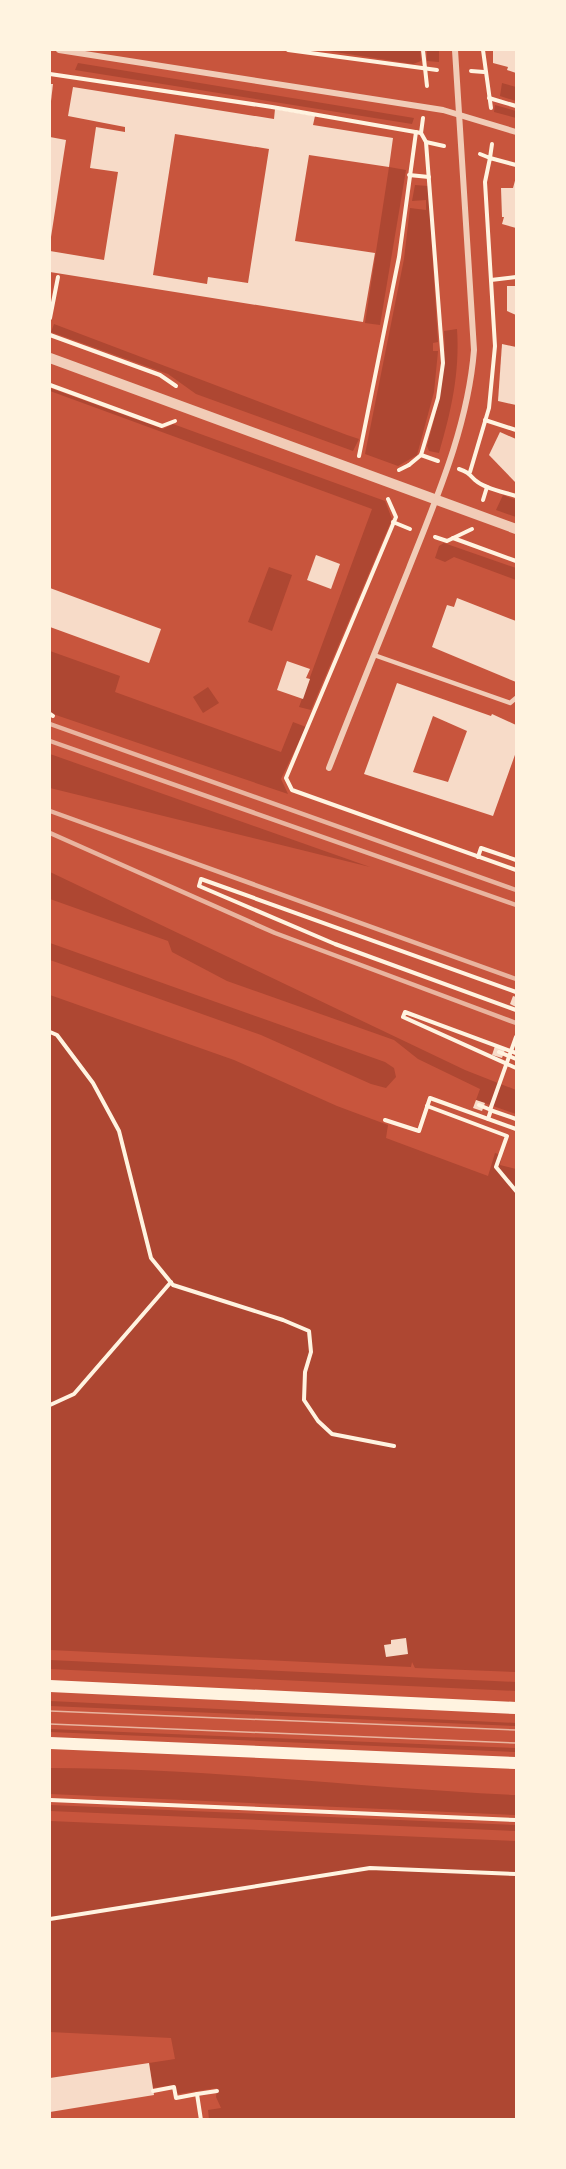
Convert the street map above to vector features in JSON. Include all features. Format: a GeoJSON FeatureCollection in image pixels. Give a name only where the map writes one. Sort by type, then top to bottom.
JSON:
{"type":"FeatureCollection","features":[{"type":"Feature","properties":{"kind":"main road"},"geometry":{"type":"LineString","coordinates":[[50,1686],[516,1708]]}},
{"type":"Feature","properties":{"kind":"main road"},"geometry":{"type":"LineString","coordinates":[[50,1743],[516,1763]]}},
{"type":"Feature","properties":{"kind":"street"},"geometry":{"type":"LineString","coordinates":[[59,50],[460,114],[516,132]]}},
{"type":"Feature","properties":{"kind":"street"},"geometry":{"type":"LineString","coordinates":[[328,768],[436,500],[464,417],[471,383],[474,350],[456,50]]}},
{"type":"Feature","properties":{"kind":"street"},"geometry":{"type":"LineString","coordinates":[[50,358],[516,529]]}},
{"type":"Feature","properties":{"kind":"lane"},"geometry":{"type":"LineString","coordinates":[[374,655],[510,703],[516,698]]}},
{"type":"Feature","properties":{"kind":"path"},"geometry":{"type":"LineString","coordinates":[[288,50],[437,70]]}},
{"type":"Feature","properties":{"kind":"path"},"geometry":{"type":"LineString","coordinates":[[423,50],[428,86]]}},
{"type":"Feature","properties":{"kind":"path"},"geometry":{"type":"LineString","coordinates":[[483,50],[484,72],[491,108]]}},
{"type":"Feature","properties":{"kind":"path"},"geometry":{"type":"LineString","coordinates":[[471,71],[484,72]]}},
{"type":"Feature","properties":{"kind":"path"},"geometry":{"type":"LineString","coordinates":[[50,74],[272,107],[418,133],[426,142],[444,146]]}},
{"type":"Feature","properties":{"kind":"path"},"geometry":{"type":"LineString","coordinates":[[489,98],[516,106]]}},
{"type":"Feature","properties":{"kind":"path"},"geometry":{"type":"LineString","coordinates":[[359,456],[399,257],[409,175],[423,117]]}},
{"type":"Feature","properties":{"kind":"path"},"geometry":{"type":"LineString","coordinates":[[407,472],[409,465],[421,455],[438,398],[443,363],[426,142]]}},
{"type":"Feature","properties":{"kind":"path"},"geometry":{"type":"LineString","coordinates":[[470,472],[485,420],[495,346],[485,182],[492,144]]}},
{"type":"Feature","properties":{"kind":"path"},"geometry":{"type":"LineString","coordinates":[[480,154],[516,165]]}},
{"type":"Feature","properties":{"kind":"path"},"geometry":{"type":"LineString","coordinates":[[409,175],[429,177]]}},
{"type":"Feature","properties":{"kind":"path"},"geometry":{"type":"LineString","coordinates":[[50,318],[58,278]]}},
{"type":"Feature","properties":{"kind":"path"},"geometry":{"type":"LineString","coordinates":[[491,280],[516,278]]}},
{"type":"Feature","properties":{"kind":"path"},"geometry":{"type":"LineString","coordinates":[[50,385],[162,426],[174,420],[184,424]]}},
{"type":"Feature","properties":{"kind":"path"},"geometry":{"type":"LineString","coordinates":[[485,420],[516,430]]}},
{"type":"Feature","properties":{"kind":"path"},"geometry":{"type":"LineString","coordinates":[[482,504],[487,487],[516,496]]}},
{"type":"Feature","properties":{"kind":"path"},"geometry":{"type":"LineString","coordinates":[[377,495],[388,500],[396,517],[286,778],[292,790],[516,870]]}},
{"type":"Feature","properties":{"kind":"path"},"geometry":{"type":"LineString","coordinates":[[436,537],[447,541],[473,528],[475,523]]}},
{"type":"Feature","properties":{"kind":"path"},"geometry":{"type":"LineString","coordinates":[[453,538],[516,561]]}},
{"type":"Feature","properties":{"kind":"path"},"geometry":{"type":"LineString","coordinates":[[478,857],[481,848],[516,860]]}},
{"type":"Feature","properties":{"kind":"path"},"geometry":{"type":"LineString","coordinates":[[516,992],[201,879],[199,886],[258,913],[516,1010]]}},
{"type":"Feature","properties":{"kind":"path"},"geometry":{"type":"LineString","coordinates":[[490,1110],[510,1056],[514,1052],[405,1012],[403,1017],[508,1064],[516,1068]]}},
{"type":"Feature","properties":{"kind":"path"},"geometry":{"type":"LineString","coordinates":[[50,1032],[57,1035],[93,1083],[119,1131],[152,1258],[171,1282],[309,1331],[311,1352],[305,1372],[304,1400],[318,1421],[332,1434],[394,1446]]}},
{"type":"Feature","properties":{"kind":"path"},"geometry":{"type":"LineString","coordinates":[[508,1064],[516,1036]]}},
{"type":"Feature","properties":{"kind":"path"},"geometry":{"type":"LineString","coordinates":[[499,1052],[516,1059]]}},
{"type":"Feature","properties":{"kind":"path"},"geometry":{"type":"LineString","coordinates":[[385,1120],[419,1131],[429,1098],[516,1129]]}},
{"type":"Feature","properties":{"kind":"path"},"geometry":{"type":"LineString","coordinates":[[427,1106],[507,1136],[496,1167],[516,1191]]}},
{"type":"Feature","properties":{"kind":"path"},"geometry":{"type":"LineString","coordinates":[[489,1120],[491,1110],[479,1106],[490,1110],[516,1119]]}},
{"type":"Feature","properties":{"kind":"path"},"geometry":{"type":"LineString","coordinates":[[50,1405],[74,1394],[171,1282]]}},
{"type":"Feature","properties":{"kind":"path"},"geometry":{"type":"LineString","coordinates":[[50,1800],[516,1820]]}},
{"type":"Feature","properties":{"kind":"path"},"geometry":{"type":"LineString","coordinates":[[50,1919],[370,1868],[516,1874]]}},
{"type":"Feature","properties":{"kind":"path"},"geometry":{"type":"LineString","coordinates":[[153,2091],[174,2087],[176,2098],[217,2091]]}},
{"type":"Feature","properties":{"kind":"path"},"geometry":{"type":"LineString","coordinates":[[197,2094],[201,2120]]}},
{"type":"Feature","properties":{"kind":"path"},"geometry":{"type":"LineString","coordinates":[[71,2120],[85,2117],[85,2120]]}},
{"type":"Feature","properties":{"kind":"shaded area"},"geometry":{"type":"Polygon","coordinates":[[[322,50],[420,50],[421,61],[413,64],[322,50]]]}},
{"type":"Feature","properties":{"kind":"shaded area"},"geometry":{"type":"Polygon","coordinates":[[[427,50],[439,50],[439,62],[427,61],[427,50]]]}},
{"type":"Feature","properties":{"kind":"shaded area"},"geometry":{"type":"Polygon","coordinates":[[[78,63],[414,118],[412,124],[75,70],[78,63]]]}},
{"type":"Feature","properties":{"kind":"shaded area"},"geometry":{"type":"Polygon","coordinates":[[[502,83],[516,87],[516,101],[500,96],[502,83]]]}},
{"type":"Feature","properties":{"kind":"shaded area"},"geometry":{"type":"Polygon","coordinates":[[[495,105],[516,111],[516,118],[494,112],[495,105]]]}},
{"type":"Feature","properties":{"kind":"shaded area"},"geometry":{"type":"Polygon","coordinates":[[[389,167],[406,170],[380,325],[365,323],[389,167]]]}},
{"type":"Feature","properties":{"kind":"shaded area"},"geometry":{"type":"Polygon","coordinates":[[[415,185],[428,186],[438,342],[433,343],[433,351],[438,351],[434,392],[417,455],[398,466],[365,454],[404,259],[410,208],[426,210],[426,200],[412,201],[415,185]]]}},
{"type":"Feature","properties":{"kind":"shaded area"},"geometry":{"type":"Polygon","coordinates":[[[54,324],[359,439],[353,451],[196,394],[168,374],[51,332],[54,324]]]}},
{"type":"Feature","properties":{"kind":"shaded area"},"geometry":{"type":"Polygon","coordinates":[[[457,329],[454,392],[439,453],[429,451],[427,446],[443,375],[444,331],[457,329]]]}},
{"type":"Feature","properties":{"kind":"shaded area"},"geometry":{"type":"Polygon","coordinates":[[[50,388],[163,429],[173,424],[385,501],[392,519],[311,710],[299,707],[372,509],[50,391],[50,388]]]}},
{"type":"Feature","properties":{"kind":"shaded area"},"geometry":{"type":"Polygon","coordinates":[[[503,495],[516,500],[516,517],[496,510],[503,495]]]}},
{"type":"Feature","properties":{"kind":"shaded area"},"geometry":{"type":"Polygon","coordinates":[[[444,543],[516,568],[516,580],[454,557],[445,562],[435,558],[439,546],[444,543]]]}},
{"type":"Feature","properties":{"kind":"shaded area"},"geometry":{"type":"Polygon","coordinates":[[[269,567],[292,575],[272,631],[248,622],[269,567]]]}},
{"type":"Feature","properties":{"kind":"shaded area"},"geometry":{"type":"Polygon","coordinates":[[[50,651],[120,676],[115,692],[281,752],[293,722],[306,727],[281,779],[288,794],[50,713],[50,651]]]}},
{"type":"Feature","properties":{"kind":"shaded area"},"geometry":{"type":"Polygon","coordinates":[[[208,687],[219,703],[203,713],[193,697],[208,687]]]}},
{"type":"Feature","properties":{"kind":"shaded area"},"geometry":{"type":"Polygon","coordinates":[[[50,754],[370,867],[50,788],[50,754]]]}},
{"type":"Feature","properties":{"kind":"shaded area"},"geometry":{"type":"Polygon","coordinates":[[[50,872],[465,1070],[516,1090],[516,1114],[476,1100],[480,1089],[418,1059],[394,1040],[227,981],[172,952],[168,941],[50,899],[50,872]]]}},
{"type":"Feature","properties":{"kind":"shaded area"},"geometry":{"type":"Polygon","coordinates":[[[50,943],[385,1062],[394,1068],[396,1077],[386,1088],[371,1084],[261,1035],[50,960],[50,943]]]}},
{"type":"Feature","properties":{"kind":"shaded area"},"geometry":{"type":"Polygon","coordinates":[[[50,995],[234,1060],[337,1106],[388,1125],[386,1138],[488,1176],[495,1153],[502,1155],[500,1165],[516,1169],[516,1672],[415,1668],[412,1662],[411,1667],[50,1650],[50,995]]]}},
{"type":"Feature","properties":{"kind":"shaded area"},"geometry":{"type":"Polygon","coordinates":[[[50,1660],[516,1682],[516,1691],[50,1669],[50,1660]]]}},
{"type":"Feature","properties":{"kind":"shaded area"},"geometry":{"type":"Polygon","coordinates":[[[50,1701],[516,1723],[516,1726],[50,1706],[50,1701]]]}},
{"type":"Feature","properties":{"kind":"shaded area"},"geometry":{"type":"Polygon","coordinates":[[[50,1729],[516,1748],[516,1752],[50,1732],[50,1729]]]}},
{"type":"Feature","properties":{"kind":"shaded area"},"geometry":{"type":"Polygon","coordinates":[[[50,1768],[167,1771],[516,1795],[516,1815],[50,1794],[50,1768]]]}},
{"type":"Feature","properties":{"kind":"shaded area"},"geometry":{"type":"Polygon","coordinates":[[[50,1805],[516,1825],[516,1831],[50,1811],[50,1805]]]}},
{"type":"Feature","properties":{"kind":"shaded area"},"geometry":{"type":"Polygon","coordinates":[[[50,1821],[516,1841],[516,2119],[209,2119],[208,2110],[221,2108],[216,2097],[217,2088],[178,2094],[174,2085],[153,2088],[149,2063],[175,2059],[171,2038],[50,2032],[50,1821]]]}},
{"type":"Feature","properties":{"kind":"building"},"geometry":{"type":"Polygon","coordinates":[[[493,50],[516,50],[516,73],[507,70],[508,67],[493,63],[493,50]]]}},
{"type":"Feature","properties":{"kind":"building"},"geometry":{"type":"Polygon","coordinates":[[[50,84],[53,84],[51,101],[50,101],[50,84]]]}},
{"type":"Feature","properties":{"kind":"building"},"geometry":{"type":"Polygon","coordinates":[[[73,87],[274,119],[275,109],[315,116],[313,125],[393,138],[389,167],[309,155],[295,241],[375,253],[363,322],[50,272],[50,251],[104,260],[118,172],[90,168],[96,127],[125,132],[125,127],[68,116],[73,87]],[[175,134],[153,275],[207,284],[208,277],[248,283],[269,149],[175,134]]]}},
{"type":"Feature","properties":{"kind":"building"},"geometry":{"type":"Polygon","coordinates":[[[50,137],[66,140],[51,237],[50,237],[50,137]]]}},
{"type":"Feature","properties":{"kind":"building"},"geometry":{"type":"Polygon","coordinates":[[[516,177],[516,228],[502,224],[504,217],[502,217],[501,188],[513,188],[516,177]]]}},
{"type":"Feature","properties":{"kind":"building"},"geometry":{"type":"Polygon","coordinates":[[[507,286],[516,286],[516,315],[507,311],[507,286]]]}},
{"type":"Feature","properties":{"kind":"building"},"geometry":{"type":"Polygon","coordinates":[[[502,344],[516,347],[516,405],[498,401],[502,344]]]}},
{"type":"Feature","properties":{"kind":"building"},"geometry":{"type":"Polygon","coordinates":[[[500,432],[516,439],[516,483],[489,455],[500,432]]]}},
{"type":"Feature","properties":{"kind":"building"},"geometry":{"type":"Polygon","coordinates":[[[316,555],[340,564],[331,589],[307,580],[316,555]]]}},
{"type":"Feature","properties":{"kind":"building"},"geometry":{"type":"Polygon","coordinates":[[[50,588],[161,629],[149,663],[50,627],[50,588]]]}},
{"type":"Feature","properties":{"kind":"building"},"geometry":{"type":"Polygon","coordinates":[[[457,598],[516,621],[516,682],[432,647],[447,605],[454,607],[457,598]]]}},
{"type":"Feature","properties":{"kind":"building"},"geometry":{"type":"Polygon","coordinates":[[[287,661],[310,669],[306,678],[310,679],[303,699],[277,690],[287,661]]]}},
{"type":"Feature","properties":{"kind":"building"},"geometry":{"type":"Polygon","coordinates":[[[397,683],[491,716],[492,714],[516,725],[516,752],[493,816],[364,774],[397,683]],[[433,716],[413,772],[448,782],[467,731],[433,716]]]}},
{"type":"Feature","properties":{"kind":"building"},"geometry":{"type":"Polygon","coordinates":[[[513,996],[516,997],[516,1007],[510,1004],[513,996]]]}},
{"type":"Feature","properties":{"kind":"building"},"geometry":{"type":"Polygon","coordinates":[[[495,1046],[505,1050],[502,1058],[492,1055],[495,1046]]]}},
{"type":"Feature","properties":{"kind":"building"},"geometry":{"type":"Polygon","coordinates":[[[476,1100],[485,1103],[482,1111],[473,1108],[476,1100]]]}},
{"type":"Feature","properties":{"kind":"building"},"geometry":{"type":"Polygon","coordinates":[[[406,1638],[408,1654],[386,1657],[384,1645],[391,1644],[391,1640],[406,1638]]]}},
{"type":"Feature","properties":{"kind":"building"},"geometry":{"type":"Polygon","coordinates":[[[149,2063],[154,2095],[50,2112],[50,2078],[149,2063]]]}},
{"type":"Feature","properties":{"kind":"tram line"},"geometry":{"type":"LineString","coordinates":[[50,1711],[516,1730]]}},
{"type":"Feature","properties":{"kind":"tram line"},"geometry":{"type":"LineString","coordinates":[[50,1724],[516,1743]]}},
{"type":"Feature","properties":{"kind":"railway"},"geometry":{"type":"LineString","coordinates":[[50,724],[516,890]]}},
{"type":"Feature","properties":{"kind":"railway"},"geometry":{"type":"LineString","coordinates":[[50,741],[516,905]]}},
{"type":"Feature","properties":{"kind":"railway"},"geometry":{"type":"LineString","coordinates":[[50,811],[516,979]]}},
{"type":"Feature","properties":{"kind":"railway"},"geometry":{"type":"LineString","coordinates":[[50,833],[275,933],[516,1023]]}}]}
